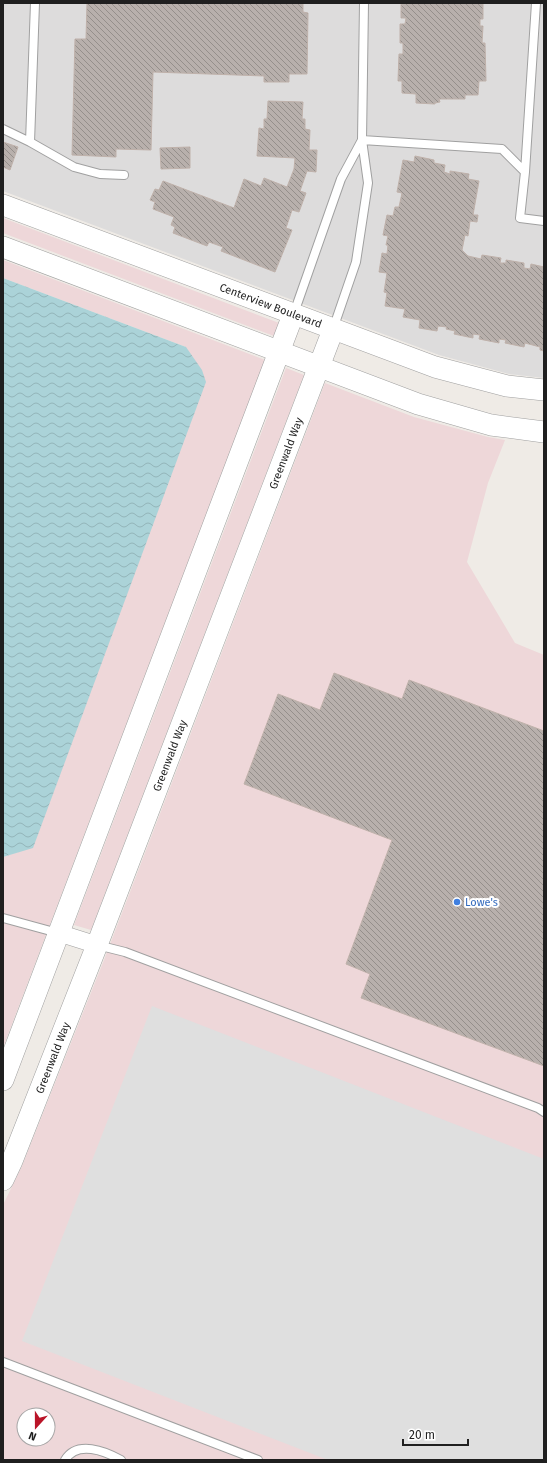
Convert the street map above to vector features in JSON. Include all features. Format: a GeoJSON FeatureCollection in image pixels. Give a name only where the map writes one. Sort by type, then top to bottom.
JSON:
{"type":"FeatureCollection","features":[{"type":"Feature","properties":{"kind":"street","name":"Centerview Boulevard"},"geometry":{"type":"LineString","coordinates":[[3,204],[293,315],[435,367],[507,386],[544,390]]}},
{"type":"Feature","properties":{"kind":"street"},"geometry":{"type":"LineString","coordinates":[[3,247],[418,404],[491,425],[544,432]]}},
{"type":"Feature","properties":{"kind":"street"},"geometry":{"type":"LineString","coordinates":[[3,1080],[293,315]]}},
{"type":"Feature","properties":{"kind":"street","name":"Greenwald Way"},"geometry":{"type":"LineString","coordinates":[[3,1180],[12,1161],[98,945],[333,330]]}},
{"type":"Feature","properties":{"kind":"street"},"geometry":{"type":"LineString","coordinates":[[59,933],[98,945]]}},
{"type":"Feature","properties":{"kind":"lane"},"geometry":{"type":"LineString","coordinates":[[30,142],[34,3]]}},
{"type":"Feature","properties":{"kind":"lane"},"geometry":{"type":"LineString","coordinates":[[333,330],[356,262],[368,183],[362,140],[364,3]]}},
{"type":"Feature","properties":{"kind":"lane"},"geometry":{"type":"LineString","coordinates":[[536,3],[525,172],[520,218],[544,222]]}},
{"type":"Feature","properties":{"kind":"lane"},"geometry":{"type":"LineString","coordinates":[[3,129],[30,142],[74,167],[100,174],[124,175]]}},
{"type":"Feature","properties":{"kind":"lane"},"geometry":{"type":"LineString","coordinates":[[362,140],[502,150],[525,172]]}},
{"type":"Feature","properties":{"kind":"lane"},"geometry":{"type":"LineString","coordinates":[[293,315],[341,179],[362,140]]}},
{"type":"Feature","properties":{"kind":"lane"},"geometry":{"type":"LineString","coordinates":[[3,918],[59,933]]}},
{"type":"Feature","properties":{"kind":"lane"},"geometry":{"type":"LineString","coordinates":[[98,945],[125,952],[538,1108],[544,1112]]}},
{"type":"Feature","properties":{"kind":"lane"},"geometry":{"type":"LineString","coordinates":[[3,1362],[258,1460]]}},
{"type":"Feature","properties":{"kind":"lane"},"geometry":{"type":"LineString","coordinates":[[65,1460],[69,1454],[81,1449],[93,1449],[121,1460]]}},
{"type":"Feature","properties":{"kind":"shaded area"},"geometry":{"type":"Polygon","coordinates":[[[3,3],[544,3],[544,378],[509,374],[439,355],[3,191],[3,3]]]}},
{"type":"Feature","properties":{"kind":"shaded area"},"geometry":{"type":"Polygon","coordinates":[[[3,218],[279,323],[274,336],[3,233],[3,218]]]}},
{"type":"Feature","properties":{"kind":"shaded area"},"geometry":{"type":"Polygon","coordinates":[[[3,260],[265,360],[3,1048],[3,857],[33,847],[186,347],[3,278],[3,260]]]}},
{"type":"Feature","properties":{"kind":"shaded area"},"geometry":{"type":"Polygon","coordinates":[[[286,368],[304,375],[91,930],[74,925],[286,368]]]}},
{"type":"Feature","properties":{"kind":"shaded area"},"geometry":{"type":"Polygon","coordinates":[[[325,383],[414,417],[488,437],[505,440],[488,483],[467,562],[515,643],[544,655],[544,1460],[3,1460],[3,1205],[22,1166],[104,960],[325,383]]]}},
{"type":"Feature","properties":{"kind":"shaded area"},"geometry":{"type":"Polygon","coordinates":[[[152,1006],[544,1159],[544,1460],[328,1460],[22,1341],[152,1006]]]}},
{"type":"Feature","properties":{"kind":"water"},"geometry":{"type":"Polygon","coordinates":[[[3,278],[186,347],[202,370],[206,382],[33,848],[3,857],[3,278]]]}},
{"type":"Feature","properties":{"kind":"building"},"geometry":{"type":"Polygon","coordinates":[[[87,3],[303,3],[303,12],[308,13],[307,74],[289,74],[289,82],[264,82],[264,76],[153,72],[151,150],[116,149],[116,157],[72,155],[75,39],[86,39],[87,3]]]}},
{"type":"Feature","properties":{"kind":"building"},"geometry":{"type":"Polygon","coordinates":[[[401,3],[483,3],[483,19],[480,19],[480,26],[483,26],[482,43],[485,43],[486,81],[479,81],[478,95],[465,95],[465,99],[439,99],[440,102],[435,104],[416,103],[416,94],[402,93],[402,81],[398,81],[399,54],[403,54],[403,43],[400,43],[400,24],[405,24],[406,18],[401,18],[401,3]]]}},
{"type":"Feature","properties":{"kind":"building"},"geometry":{"type":"Polygon","coordinates":[[[268,101],[303,102],[302,119],[305,119],[305,129],[310,130],[309,150],[317,150],[316,172],[307,171],[300,191],[306,193],[299,212],[292,210],[286,228],[292,230],[275,272],[221,251],[223,247],[209,242],[207,246],[173,233],[175,227],[171,225],[174,217],[153,209],[155,202],[150,200],[155,189],[159,190],[163,181],[234,208],[244,179],[261,186],[264,178],[287,187],[294,169],[295,158],[257,156],[259,128],[264,129],[264,119],[267,119],[268,101]]]}},
{"type":"Feature","properties":{"kind":"building"},"geometry":{"type":"Polygon","coordinates":[[[3,142],[18,147],[10,170],[3,167],[3,142]]]}},
{"type":"Feature","properties":{"kind":"building"},"geometry":{"type":"Polygon","coordinates":[[[190,147],[190,168],[161,169],[160,148],[190,147]]]}},
{"type":"Feature","properties":{"kind":"building"},"geometry":{"type":"Polygon","coordinates":[[[415,156],[434,160],[434,163],[445,165],[444,172],[450,174],[450,171],[469,174],[468,179],[479,181],[473,215],[478,215],[477,222],[470,221],[468,236],[465,235],[462,250],[468,256],[481,259],[482,255],[501,258],[500,263],[506,263],[506,260],[524,263],[524,268],[530,269],[531,264],[544,267],[544,351],[540,350],[540,347],[525,343],[524,347],[505,343],[506,340],[499,339],[499,343],[479,339],[480,335],[473,334],[473,338],[454,334],[455,331],[446,329],[447,327],[438,326],[437,331],[419,328],[420,320],[403,317],[405,309],[385,306],[387,293],[384,292],[387,273],[379,272],[382,253],[387,254],[388,245],[386,245],[388,236],[383,235],[387,215],[393,216],[395,207],[399,207],[402,193],[397,192],[403,160],[414,162],[415,156]]]}},
{"type":"Feature","properties":{"kind":"building","name":"Lowe's"},"geometry":{"type":"Polygon","coordinates":[[[334,673],[402,699],[409,680],[544,731],[544,1066],[361,998],[370,974],[346,964],[392,840],[244,784],[278,694],[320,710],[334,673]]]}},
{"type":"Feature","properties":{"kind":"place","name":"Lowe's"},"geometry":{"type":"Point","coordinates":[457,902]}}]}
